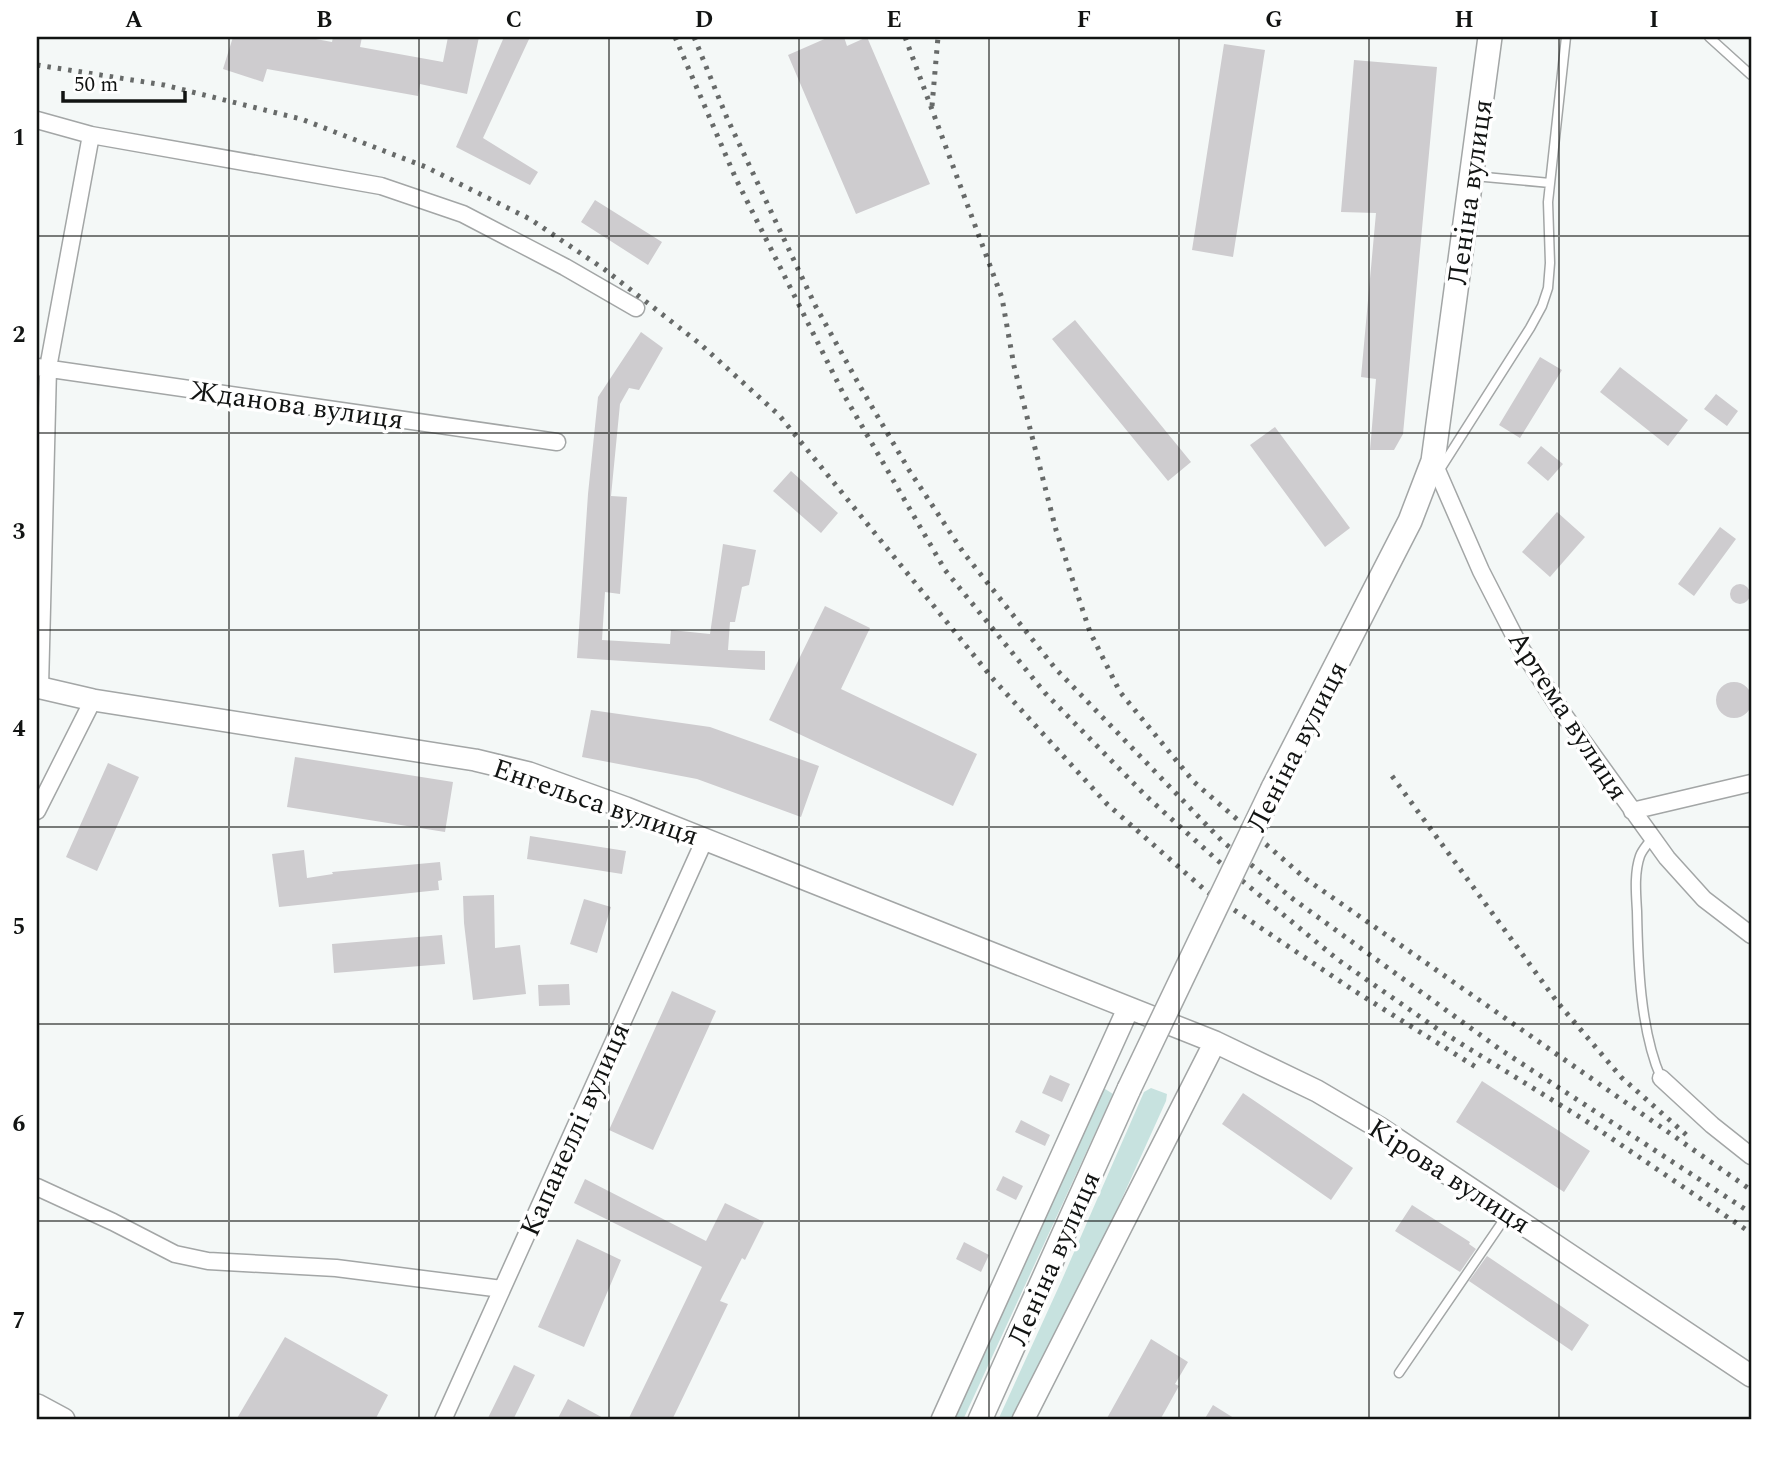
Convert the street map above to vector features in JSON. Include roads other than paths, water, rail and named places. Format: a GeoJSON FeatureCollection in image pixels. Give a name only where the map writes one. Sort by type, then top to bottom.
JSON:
{"type":"FeatureCollection","features":[{"type":"Feature","properties":{"kind":"main road","name":"Леніна вулиця"},"geometry":{"type":"LineString","coordinates":[[980,1420],[1129,1089],[1273,788],[1435,468],[1490,37]]}},
{"type":"Feature","properties":{"kind":"main road"},"geometry":{"type":"LineString","coordinates":[[37,1406],[63,1420]]}},
{"type":"Feature","properties":{"kind":"street"},"geometry":{"type":"LineString","coordinates":[[37,120],[91,135],[381,186],[463,214],[565,267],[636,308]]}},
{"type":"Feature","properties":{"kind":"street"},"geometry":{"type":"LineString","coordinates":[[38,687],[43,368],[91,135]]}},
{"type":"Feature","properties":{"kind":"street","name":"Жданова вулиця"},"geometry":{"type":"LineString","coordinates":[[43,368],[557,442]]}},
{"type":"Feature","properties":{"kind":"street","name":"Артема вулиця"},"geometry":{"type":"LineString","coordinates":[[1435,468],[1520,647],[1564,715],[1652,838],[1704,899],[1751,935]]}},
{"type":"Feature","properties":{"kind":"street","name":"Енгельса вулиця"},"geometry":{"type":"LineString","coordinates":[[38,687],[93,700],[475,760],[529,773],[705,839],[1128,1009]]}},
{"type":"Feature","properties":{"kind":"street"},"geometry":{"type":"LineString","coordinates":[[37,811],[93,700]]}},
{"type":"Feature","properties":{"kind":"street"},"geometry":{"type":"LineString","coordinates":[[1632,811],[1751,783]]}},
{"type":"Feature","properties":{"kind":"street","name":"Капанеллі вулиця"},"geometry":{"type":"LineString","coordinates":[[443,1420],[705,839]]}},
{"type":"Feature","properties":{"kind":"street","name":"Кірова вулиця"},"geometry":{"type":"LineString","coordinates":[[1128,1009],[1215,1042],[1267,1066],[1368,1121],[1751,1377]]}},
{"type":"Feature","properties":{"kind":"street","name":"Леніна вулиця"},"geometry":{"type":"LineString","coordinates":[[942,1420],[1128,1009]]}},
{"type":"Feature","properties":{"kind":"street","name":"Леніна вулиця"},"geometry":{"type":"LineString","coordinates":[[1023,1420],[1215,1042]]}},
{"type":"Feature","properties":{"kind":"street"},"geometry":{"type":"LineString","coordinates":[[1661,1077],[1712,1125],[1751,1156]]}},
{"type":"Feature","properties":{"kind":"street"},"geometry":{"type":"LineString","coordinates":[[37,1187],[175,1254],[208,1261],[336,1268],[502,1289]]}},
{"type":"Feature","properties":{"kind":"lane"},"geometry":{"type":"LineString","coordinates":[[1435,468],[1542,306],[1548,288],[1548,202],[1566,37]]}},
{"type":"Feature","properties":{"kind":"lane"},"geometry":{"type":"LineString","coordinates":[[1709,37],[1751,75]]}},
{"type":"Feature","properties":{"kind":"lane"},"geometry":{"type":"LineString","coordinates":[[1471,176],[1550,183]]}},
{"type":"Feature","properties":{"kind":"lane"},"geometry":{"type":"LineString","coordinates":[[1652,838],[1640,856],[1636,884],[1637,938],[1649,1039],[1661,1077]]}},
{"type":"Feature","properties":{"kind":"lane"},"geometry":{"type":"LineString","coordinates":[[1399,1373],[1508,1213]]}},
{"type":"Feature","properties":{"kind":"railway"},"geometry":{"type":"LineString","coordinates":[[675,37],[736,179],[844,395],[945,570],[1045,693],[1146,796],[1217,860],[1337,959],[1439,1030],[1583,1119],[1751,1233]]}},
{"type":"Feature","properties":{"kind":"railway"},"geometry":{"type":"LineString","coordinates":[[694,37],[727,118],[815,305],[861,388],[909,470],[963,552],[1055,668],[1222,841],[1293,899],[1501,1050],[1751,1213]]}},
{"type":"Feature","properties":{"kind":"railway"},"geometry":{"type":"LineString","coordinates":[[905,37],[1002,298],[1014,366],[1056,530],[1090,632],[1120,692],[1194,782],[1306,879],[1751,1190]]}},
{"type":"Feature","properties":{"kind":"railway"},"geometry":{"type":"LineString","coordinates":[[932,106],[938,37]]}},
{"type":"Feature","properties":{"kind":"railway"},"geometry":{"type":"LineString","coordinates":[[37,65],[164,85],[301,119],[426,167],[530,219],[604,269],[699,343],[779,415],[993,679],[1107,804],[1206,891],[1353,990],[1479,1069]]}},
{"type":"Feature","properties":{"kind":"railway"},"geometry":{"type":"LineString","coordinates":[[1392,776],[1558,1003],[1621,1077],[1691,1139]]}}]}
